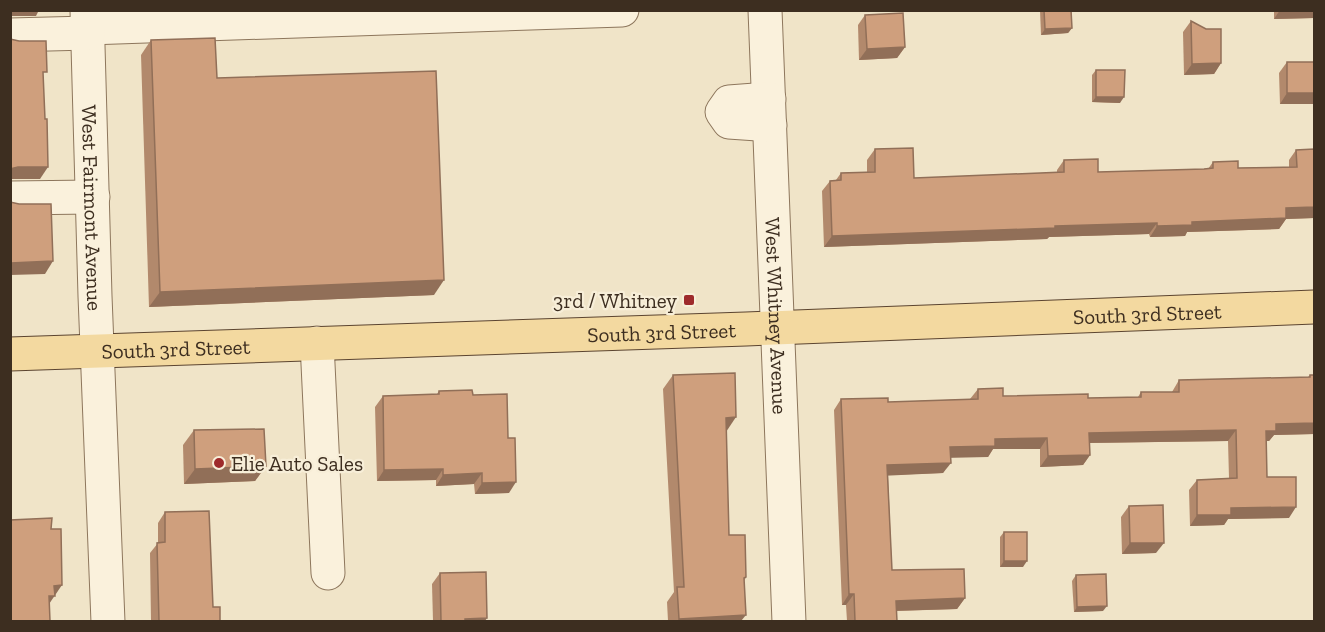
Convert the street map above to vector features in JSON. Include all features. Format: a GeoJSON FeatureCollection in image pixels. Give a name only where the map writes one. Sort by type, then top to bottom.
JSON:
{"type":"FeatureCollection","features":[{"type":"Feature","properties":{"kind":"main road","name":"South 3rd Street"},"geometry":{"type":"LineString","coordinates":[[10,354],[1314,307]]}},
{"type":"Feature","properties":{"kind":"street"},"geometry":{"type":"LineString","coordinates":[[10,35],[88,24],[622,10]]}},
{"type":"Feature","properties":{"kind":"street","name":"West Whitney Avenue"},"geometry":{"type":"LineString","coordinates":[[765,10],[789,621]]}},
{"type":"Feature","properties":{"kind":"street","name":"West Fairmont Avenue"},"geometry":{"type":"LineString","coordinates":[[88,24],[108,621]]}},
{"type":"Feature","properties":{"kind":"street"},"geometry":{"type":"LineString","coordinates":[[10,198],[93,196]]}},
{"type":"Feature","properties":{"kind":"street"},"geometry":{"type":"LineString","coordinates":[[317,343],[328,573]]}},
{"type":"Feature","properties":{"kind":"building"},"geometry":{"type":"Polygon","coordinates":[[[1044,10],[1071,10],[1072,28],[1045,29],[1044,10]]]}},
{"type":"Feature","properties":{"kind":"building"},"geometry":{"type":"Polygon","coordinates":[[[903,13],[905,47],[867,49],[865,15],[903,13]]]}},
{"type":"Feature","properties":{"kind":"building"},"geometry":{"type":"Polygon","coordinates":[[[1191,21],[1206,29],[1221,29],[1221,63],[1192,64],[1191,21]]]}},
{"type":"Feature","properties":{"kind":"building"},"geometry":{"type":"Polygon","coordinates":[[[215,38],[217,78],[436,71],[444,280],[160,292],[151,40],[215,38]]]}},
{"type":"Feature","properties":{"kind":"building"},"geometry":{"type":"Polygon","coordinates":[[[10,39],[46,41],[47,72],[43,72],[48,167],[10,169],[10,39]]]}},
{"type":"Feature","properties":{"kind":"building"},"geometry":{"type":"Polygon","coordinates":[[[1287,62],[1314,62],[1314,93],[1287,93],[1287,62]]]}},
{"type":"Feature","properties":{"kind":"building"},"geometry":{"type":"Polygon","coordinates":[[[1096,70],[1125,70],[1124,97],[1096,97],[1096,70]]]}},
{"type":"Feature","properties":{"kind":"building"},"geometry":{"type":"Polygon","coordinates":[[[913,148],[914,178],[1064,172],[1064,160],[1098,159],[1098,172],[1204,169],[1213,168],[1213,162],[1238,161],[1238,168],[1297,167],[1296,150],[1314,149],[1314,207],[1286,208],[1286,218],[1192,222],[1192,225],[1157,226],[1157,223],[1055,226],[1055,228],[832,236],[830,181],[841,180],[841,173],[875,172],[875,149],[913,148]]]}},
{"type":"Feature","properties":{"kind":"building"},"geometry":{"type":"Polygon","coordinates":[[[10,202],[51,204],[53,261],[10,263],[10,202]]]}},
{"type":"Feature","properties":{"kind":"building"},"geometry":{"type":"Polygon","coordinates":[[[735,373],[736,417],[726,418],[729,535],[745,535],[746,615],[679,619],[677,587],[684,587],[673,375],[735,373]]]}},
{"type":"Feature","properties":{"kind":"building"},"geometry":{"type":"Polygon","coordinates":[[[1314,375],[1314,423],[1276,424],[1276,431],[1266,431],[1267,477],[1296,477],[1296,507],[1231,508],[1231,515],[1197,515],[1197,480],[1237,478],[1236,430],[1089,433],[1090,455],[1048,456],[1047,438],[995,439],[995,446],[950,447],[951,463],[887,465],[892,570],[964,569],[965,598],[896,601],[897,621],[855,621],[854,594],[849,594],[841,399],[888,398],[888,402],[978,399],[978,389],[1003,388],[1003,396],[1088,394],[1088,398],[1141,397],[1141,392],[1179,392],[1179,380],[1310,377],[1314,375]]]}},
{"type":"Feature","properties":{"kind":"building"},"geometry":{"type":"Polygon","coordinates":[[[472,390],[473,395],[507,394],[508,438],[515,438],[516,482],[482,483],[482,473],[443,475],[443,469],[384,470],[383,396],[472,390]]]}},
{"type":"Feature","properties":{"kind":"building"},"geometry":{"type":"Polygon","coordinates":[[[264,429],[266,466],[195,469],[194,430],[264,429]]]}},
{"type":"Feature","properties":{"kind":"building"},"geometry":{"type":"Polygon","coordinates":[[[1163,505],[1164,543],[1130,543],[1129,506],[1163,505]]]}},
{"type":"Feature","properties":{"kind":"building"},"geometry":{"type":"Polygon","coordinates":[[[209,511],[213,607],[220,607],[220,621],[159,621],[157,543],[165,542],[165,512],[209,511]]]}},
{"type":"Feature","properties":{"kind":"building"},"geometry":{"type":"Polygon","coordinates":[[[52,518],[51,529],[61,529],[62,585],[54,586],[55,596],[49,596],[50,621],[10,621],[10,520],[52,518]]]}},
{"type":"Feature","properties":{"kind":"building"},"geometry":{"type":"Polygon","coordinates":[[[1004,532],[1027,532],[1027,561],[1004,561],[1004,532]]]}},
{"type":"Feature","properties":{"kind":"building"},"geometry":{"type":"Polygon","coordinates":[[[486,572],[487,618],[441,621],[440,573],[486,572]]]}},
{"type":"Feature","properties":{"kind":"building"},"geometry":{"type":"Polygon","coordinates":[[[1106,574],[1107,606],[1077,607],[1076,575],[1106,574]]]}},
{"type":"Feature","properties":{"kind":"place","name":"3rd / Whitney"},"geometry":{"type":"Point","coordinates":[689,300]}},
{"type":"Feature","properties":{"kind":"place","name":"Elie Auto Sales"},"geometry":{"type":"Point","coordinates":[219,463]}}]}
